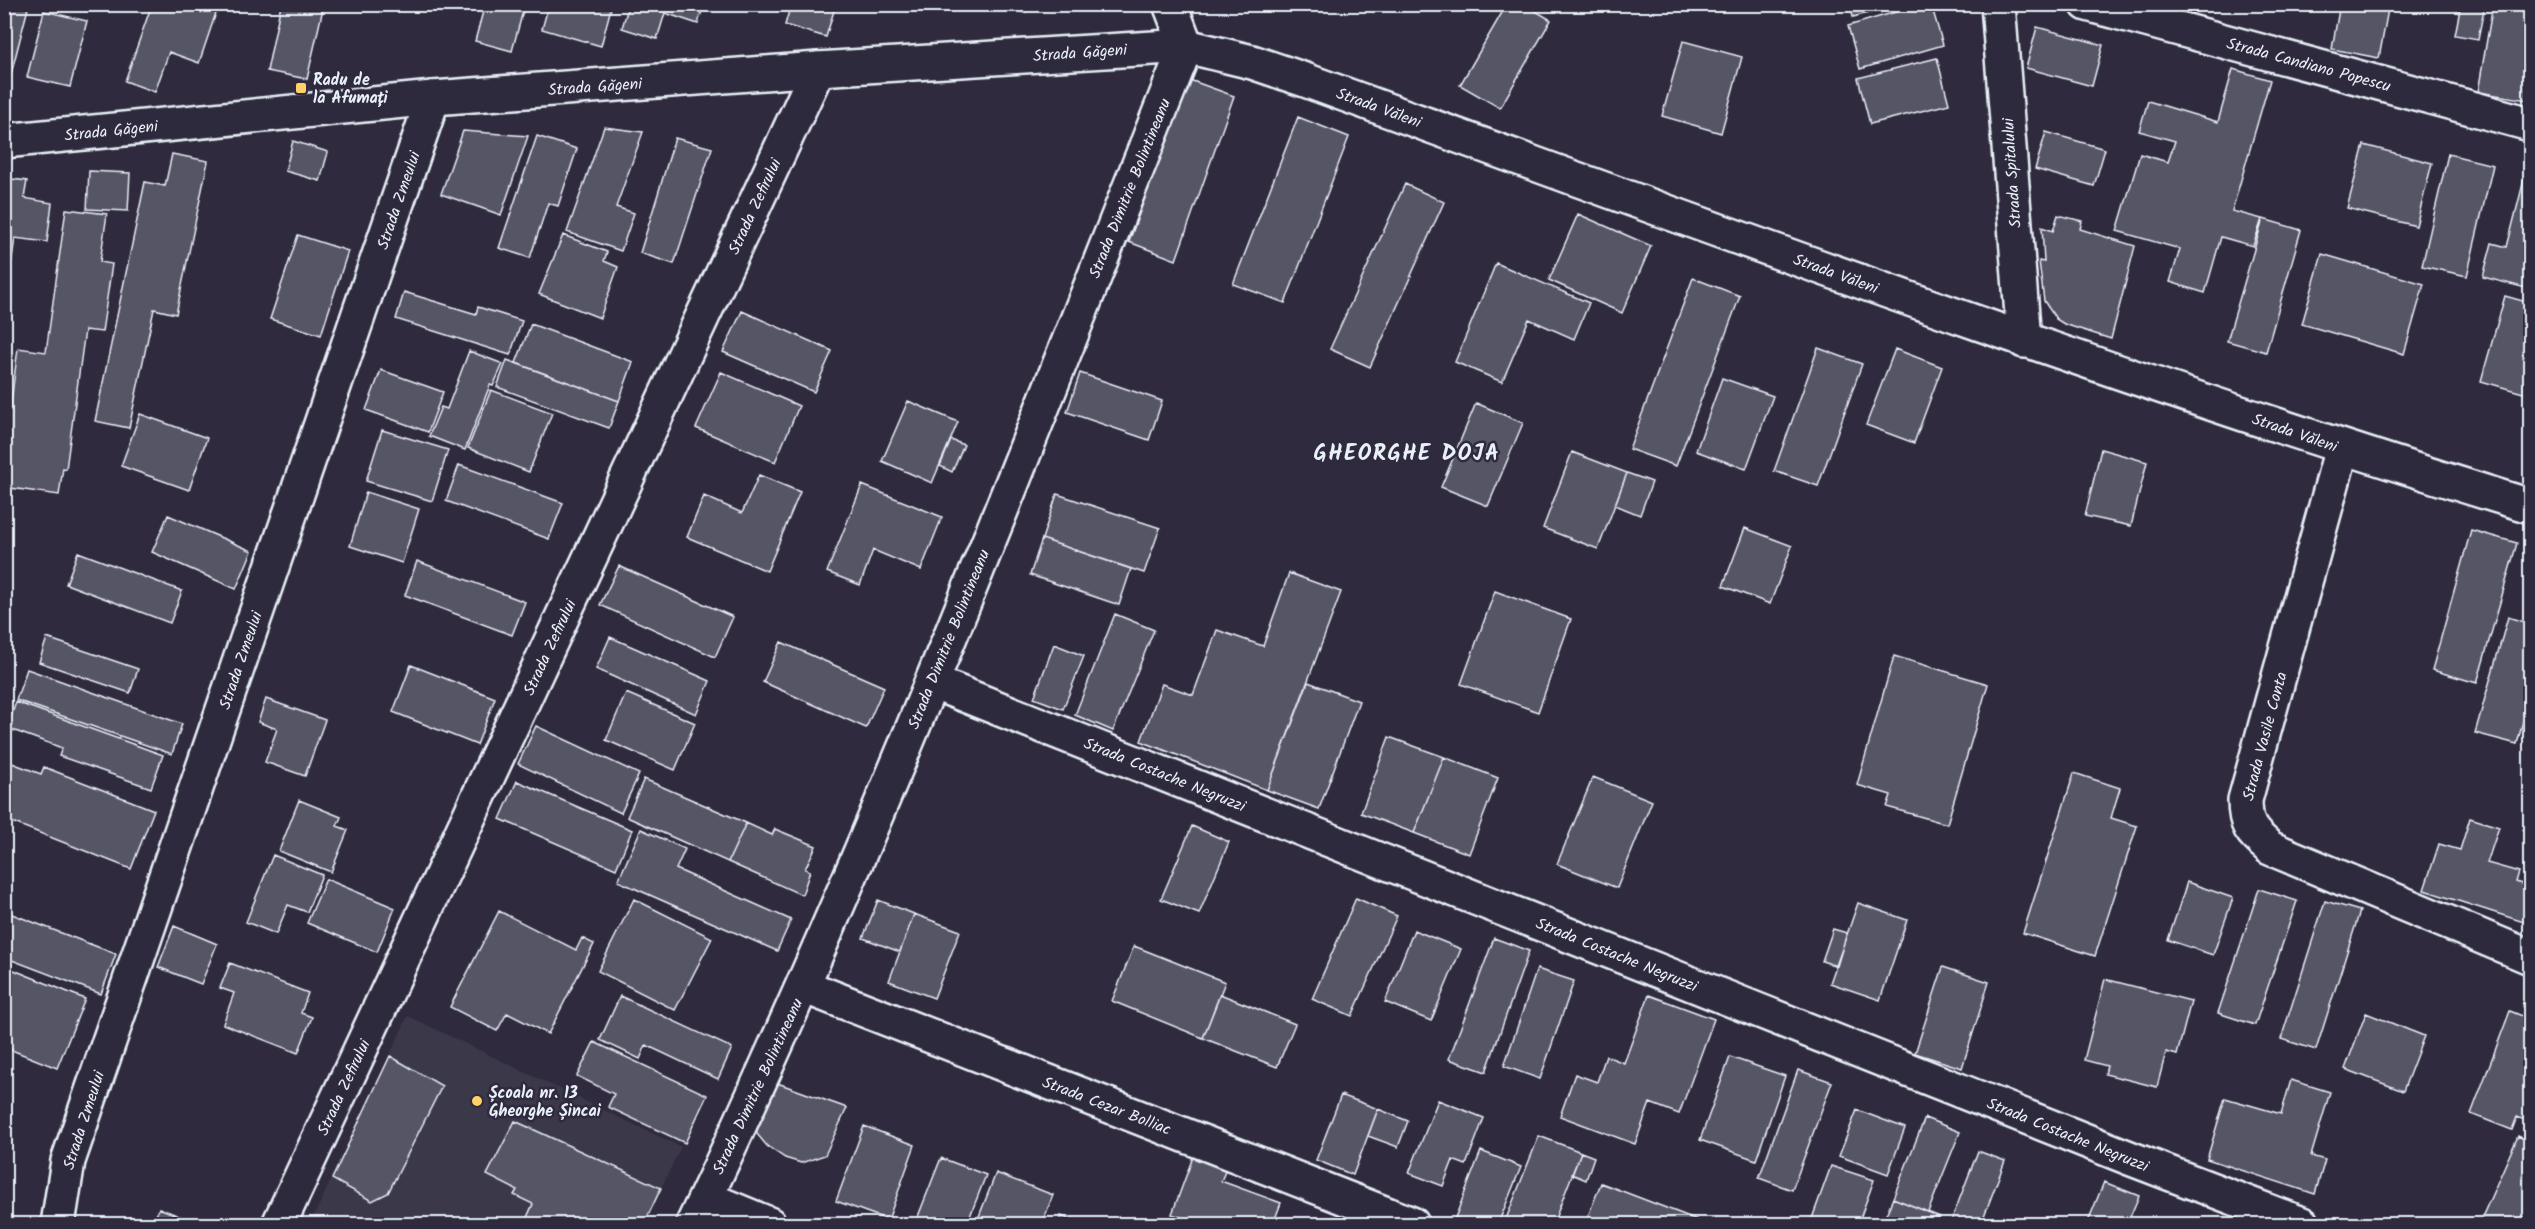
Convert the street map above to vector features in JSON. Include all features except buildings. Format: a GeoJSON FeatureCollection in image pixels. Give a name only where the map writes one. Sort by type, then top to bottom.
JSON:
{"type":"FeatureCollection","features":[{"type":"Feature","properties":{"kind":"street"},"geometry":{"type":"LineString","coordinates":[[1170,4],[1186,46]]}},
{"type":"Feature","properties":{"kind":"street","name":"Strada Spitalului"},"geometry":{"type":"LineString","coordinates":[[1998,4],[2024,341]]}},
{"type":"Feature","properties":{"kind":"street","name":"Strada Candiano Popescu"},"geometry":{"type":"LineString","coordinates":[[2087,4],[2530,124]]}},
{"type":"Feature","properties":{"kind":"street","name":"Strada Găgeni"},"geometry":{"type":"LineString","coordinates":[[4,141],[433,98],[818,69],[1186,46]]}},
{"type":"Feature","properties":{"kind":"street","name":"Strada Văleni"},"geometry":{"type":"LineString","coordinates":[[1186,46],[1252,62],[1305,80],[2024,341],[2342,448],[2530,506]]}},
{"type":"Feature","properties":{"kind":"street","name":"Strada Dimitrie Bolintineanu"},"geometry":{"type":"LineString","coordinates":[[699,1211],[803,986],[932,682],[1186,46]]}},
{"type":"Feature","properties":{"kind":"street","name":"Strada Zefirului"},"geometry":{"type":"LineString","coordinates":[[279,1224],[818,69]]}},
{"type":"Feature","properties":{"kind":"street","name":"Strada Zmeului"},"geometry":{"type":"LineString","coordinates":[[58,1224],[68,1161],[433,98]]}},
{"type":"Feature","properties":{"kind":"street","name":"Strada Vasile Conta"},"geometry":{"type":"LineString","coordinates":[[2342,448],[2245,800],[2245,817],[2252,833],[2270,848],[2530,957]]}},
{"type":"Feature","properties":{"kind":"street","name":"Strada Costache Negruzzi"},"geometry":{"type":"LineString","coordinates":[[932,682],[2121,1155],[2302,1224]]}},
{"type":"Feature","properties":{"kind":"street","name":"Strada Cezar Bolliac"},"geometry":{"type":"LineString","coordinates":[[803,986],[1412,1224]]}},
{"type":"Feature","properties":{"kind":"street"},"geometry":{"type":"LineString","coordinates":[[699,1211],[769,1224]]}},
{"type":"Feature","properties":{"kind":"shaded area","name":"Școala nr. 13 Gheorghe Șincai"},"geometry":{"type":"Polygon","coordinates":[[[408,1016],[681,1147],[644,1224],[310,1224],[408,1016]]]}},
{"type":"Feature","properties":{"kind":"place","name":"Radu de la Afumați"},"geometry":{"type":"Point","coordinates":[301,88]}},
{"type":"Feature","properties":{"kind":"place","name":"Școala nr. 13 Gheorghe Șincai"},"geometry":{"type":"Point","coordinates":[477,1101]}},
{"type":"Feature","properties":{"kind":"district","name":"GHEORGHE DOJA"},"geometry":{"type":"Point","coordinates":[1407,452]}}]}
